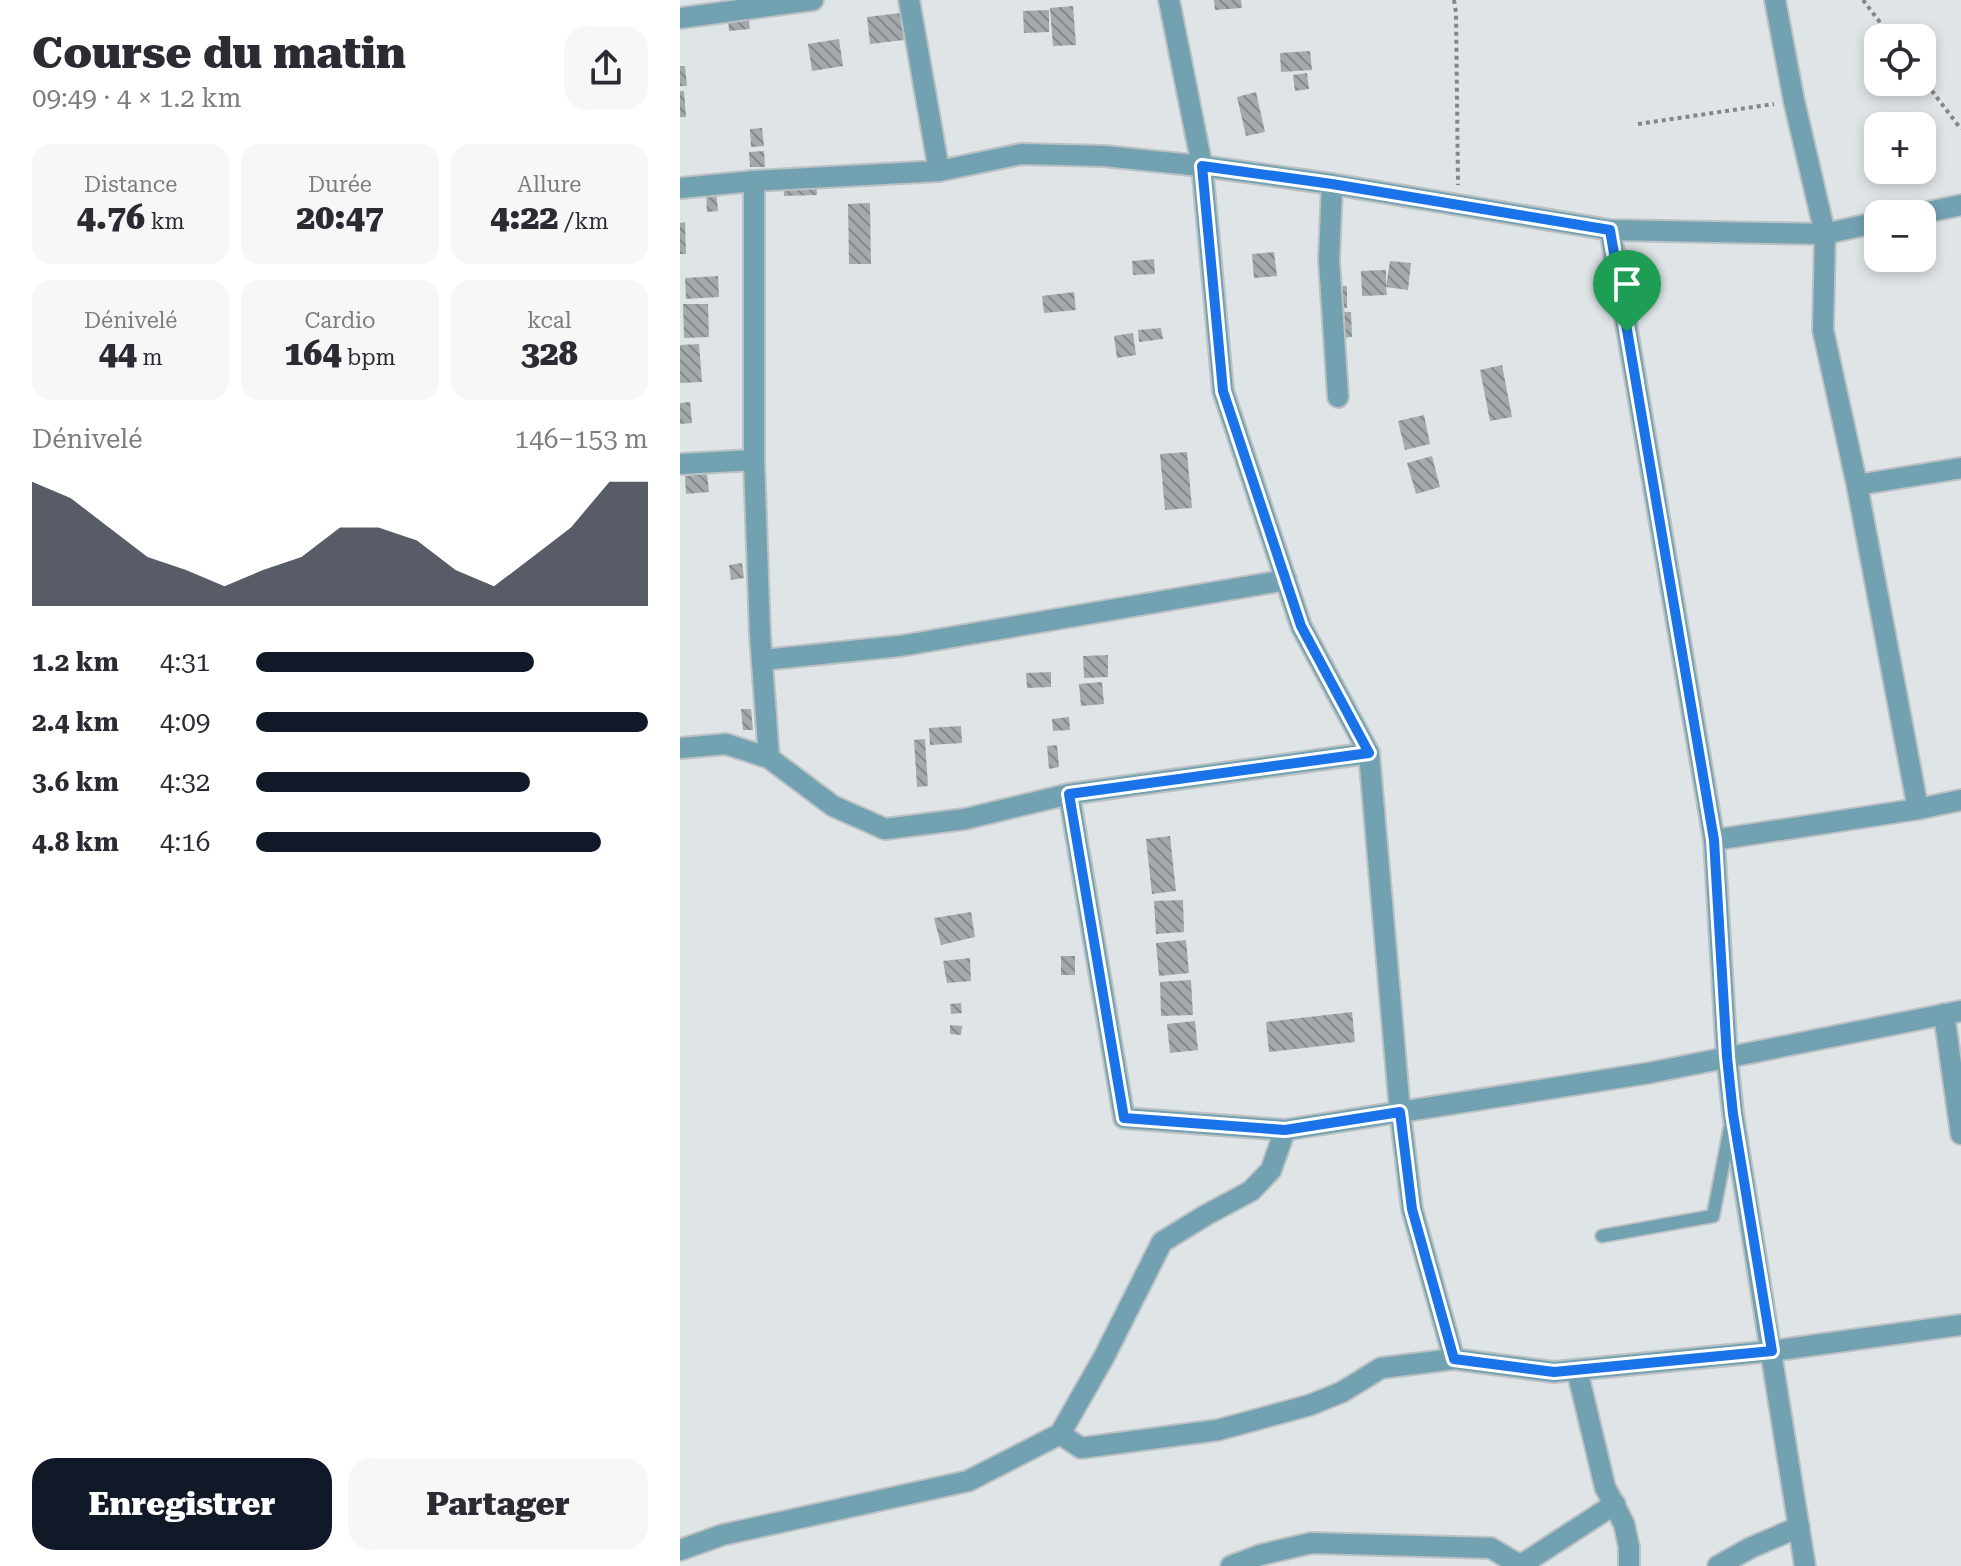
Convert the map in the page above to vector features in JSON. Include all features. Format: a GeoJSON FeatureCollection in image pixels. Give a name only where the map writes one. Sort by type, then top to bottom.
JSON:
{"type":"FeatureCollection","features":[{"type":"Feature","properties":{"kind":"street"},"geometry":{"type":"LineString","coordinates":[[680,18],[771,2],[813,0]]}},
{"type":"Feature","properties":{"kind":"street"},"geometry":{"type":"LineString","coordinates":[[909,0],[939,171]]}},
{"type":"Feature","properties":{"kind":"street"},"geometry":{"type":"LineString","coordinates":[[1169,0],[1202,166],[1223,391],[1301,626],[1369,753],[1400,1112],[1412,1209],[1454,1359]]}},
{"type":"Feature","properties":{"kind":"street"},"geometry":{"type":"LineString","coordinates":[[1775,0],[1794,101],[1825,234],[1823,330],[1857,485],[1918,809]]}},
{"type":"Feature","properties":{"kind":"street"},"geometry":{"type":"LineString","coordinates":[[680,188],[939,171],[1021,154],[1104,156],[1332,184],[1610,230],[1825,234],[1864,225]]}},
{"type":"Feature","properties":{"kind":"street"},"geometry":{"type":"LineString","coordinates":[[754,181],[754,460],[769,758]]}},
{"type":"Feature","properties":{"kind":"street"},"geometry":{"type":"LineString","coordinates":[[1332,184],[1329,260],[1338,397]]}},
{"type":"Feature","properties":{"kind":"street"},"geometry":{"type":"LineString","coordinates":[[1936,210],[1961,205]]}},
{"type":"Feature","properties":{"kind":"street"},"geometry":{"type":"LineString","coordinates":[[1610,230],[1714,840],[1733,1114],[1805,1566]]}},
{"type":"Feature","properties":{"kind":"street"},"geometry":{"type":"LineString","coordinates":[[680,464],[754,460]]}},
{"type":"Feature","properties":{"kind":"street"},"geometry":{"type":"LineString","coordinates":[[1857,485],[1961,468]]}},
{"type":"Feature","properties":{"kind":"street"},"geometry":{"type":"LineString","coordinates":[[762,660],[900,646],[1286,580]]}},
{"type":"Feature","properties":{"kind":"street"},"geometry":{"type":"LineString","coordinates":[[680,748],[726,744],[769,758],[833,806],[885,829],[965,819],[1069,794],[1369,753]]}},
{"type":"Feature","properties":{"kind":"street"},"geometry":{"type":"LineString","coordinates":[[1069,794],[1124,1118],[1285,1130],[1649,1073],[1953,1012],[1961,1134]]}},
{"type":"Feature","properties":{"kind":"street"},"geometry":{"type":"LineString","coordinates":[[1714,840],[1961,800]]}},
{"type":"Feature","properties":{"kind":"street"},"geometry":{"type":"LineString","coordinates":[[680,1550],[722,1535],[968,1481],[1060,1434],[1104,1357],[1162,1242],[1251,1191],[1271,1170],[1285,1130]]}},
{"type":"Feature","properties":{"kind":"street"},"geometry":{"type":"LineString","coordinates":[[1060,1434],[1081,1448],[1218,1430],[1310,1405],[1342,1392],[1381,1368],[1454,1359],[1554,1372],[1772,1351],[1961,1325]]}},
{"type":"Feature","properties":{"kind":"street"},"geometry":{"type":"LineString","coordinates":[[1577,1370],[1605,1487],[1624,1524],[1629,1566]]}},
{"type":"Feature","properties":{"kind":"street"},"geometry":{"type":"LineString","coordinates":[[1231,1566],[1260,1555],[1311,1543],[1491,1548],[1521,1566],[1615,1504]]}},
{"type":"Feature","properties":{"kind":"street"},"geometry":{"type":"LineString","coordinates":[[1718,1566],[1799,1527]]}},
{"type":"Feature","properties":{"kind":"lane"},"geometry":{"type":"LineString","coordinates":[[1602,1236],[1713,1216],[1733,1114]]}},
{"type":"Feature","properties":{"kind":"path"},"geometry":{"type":"LineString","coordinates":[[1454,0],[1459,204]]}},
{"type":"Feature","properties":{"kind":"path"},"geometry":{"type":"LineString","coordinates":[[1863,0],[1881,24]]}},
{"type":"Feature","properties":{"kind":"path"},"geometry":{"type":"LineString","coordinates":[[1936,96],[1961,129]]}},
{"type":"Feature","properties":{"kind":"path"},"geometry":{"type":"LineString","coordinates":[[1638,124],[1794,101]]}},
{"type":"Feature","properties":{"kind":"building"},"geometry":{"type":"Polygon","coordinates":[[[1214,0],[1241,0],[1242,8],[1215,10],[1214,0]]]}},
{"type":"Feature","properties":{"kind":"building"},"geometry":{"type":"Polygon","coordinates":[[[1073,6],[1076,45],[1053,46],[1050,8],[1073,6]]]}},
{"type":"Feature","properties":{"kind":"building"},"geometry":{"type":"Polygon","coordinates":[[[1049,10],[1049,32],[1024,33],[1023,11],[1049,10]]]}},
{"type":"Feature","properties":{"kind":"building"},"geometry":{"type":"Polygon","coordinates":[[[901,13],[904,40],[870,44],[867,17],[901,13]]]}},
{"type":"Feature","properties":{"kind":"building"},"geometry":{"type":"Polygon","coordinates":[[[748,16],[750,29],[729,31],[728,18],[748,16]]]}},
{"type":"Feature","properties":{"kind":"building"},"geometry":{"type":"Polygon","coordinates":[[[839,39],[843,66],[812,71],[808,44],[839,39]]]}},
{"type":"Feature","properties":{"kind":"building"},"geometry":{"type":"Polygon","coordinates":[[[1310,51],[1312,70],[1281,72],[1280,53],[1310,51]]]}},
{"type":"Feature","properties":{"kind":"building"},"geometry":{"type":"Polygon","coordinates":[[[680,66],[685,66],[687,86],[680,86],[680,66]]]}},
{"type":"Feature","properties":{"kind":"building"},"geometry":{"type":"Polygon","coordinates":[[[1307,73],[1309,89],[1295,91],[1293,75],[1307,73]]]}},
{"type":"Feature","properties":{"kind":"building"},"geometry":{"type":"Polygon","coordinates":[[[680,91],[684,91],[686,117],[680,117],[680,91]]]}},
{"type":"Feature","properties":{"kind":"building"},"geometry":{"type":"Polygon","coordinates":[[[1256,92],[1265,132],[1246,136],[1237,97],[1256,92]]]}},
{"type":"Feature","properties":{"kind":"building"},"geometry":{"type":"Polygon","coordinates":[[[762,128],[764,146],[751,147],[750,129],[762,128]]]}},
{"type":"Feature","properties":{"kind":"building"},"geometry":{"type":"Polygon","coordinates":[[[764,151],[765,167],[750,167],[749,152],[764,151]]]}},
{"type":"Feature","properties":{"kind":"building"},"geometry":{"type":"Polygon","coordinates":[[[816,180],[817,195],[784,196],[783,182],[816,180]]]}},
{"type":"Feature","properties":{"kind":"building"},"geometry":{"type":"Polygon","coordinates":[[[716,190],[718,211],[707,212],[706,191],[716,190]]]}},
{"type":"Feature","properties":{"kind":"building"},"geometry":{"type":"Polygon","coordinates":[[[870,203],[871,264],[849,264],[848,204],[870,203]]]}},
{"type":"Feature","properties":{"kind":"building"},"geometry":{"type":"Polygon","coordinates":[[[685,222],[686,254],[680,254],[680,223],[685,222]]]}},
{"type":"Feature","properties":{"kind":"building"},"geometry":{"type":"Polygon","coordinates":[[[1274,252],[1277,276],[1254,278],[1252,254],[1274,252]]]}},
{"type":"Feature","properties":{"kind":"building"},"geometry":{"type":"Polygon","coordinates":[[[1154,259],[1155,274],[1133,275],[1132,261],[1154,259]]]}},
{"type":"Feature","properties":{"kind":"building"},"geometry":{"type":"Polygon","coordinates":[[[1390,261],[1411,263],[1408,290],[1386,287],[1390,261]]]}},
{"type":"Feature","properties":{"kind":"building"},"geometry":{"type":"Polygon","coordinates":[[[1386,270],[1387,295],[1362,296],[1361,271],[1386,270]]]}},
{"type":"Feature","properties":{"kind":"building"},"geometry":{"type":"Polygon","coordinates":[[[718,276],[719,297],[686,299],[685,278],[718,276]]]}},
{"type":"Feature","properties":{"kind":"building"},"geometry":{"type":"Polygon","coordinates":[[[1333,286],[1347,286],[1347,308],[1334,308],[1333,286]]]}},
{"type":"Feature","properties":{"kind":"building"},"geometry":{"type":"Polygon","coordinates":[[[1074,292],[1076,310],[1044,313],[1042,296],[1074,292]]]}},
{"type":"Feature","properties":{"kind":"building"},"geometry":{"type":"Polygon","coordinates":[[[683,304],[708,304],[709,337],[684,338],[683,304]]]}},
{"type":"Feature","properties":{"kind":"building"},"geometry":{"type":"Polygon","coordinates":[[[1339,312],[1351,312],[1352,337],[1339,338],[1339,312]]]}},
{"type":"Feature","properties":{"kind":"building"},"geometry":{"type":"Polygon","coordinates":[[[1161,328],[1163,339],[1139,342],[1138,330],[1161,328]]]}},
{"type":"Feature","properties":{"kind":"building"},"geometry":{"type":"Polygon","coordinates":[[[1133,333],[1136,355],[1117,358],[1114,336],[1133,333]]]}},
{"type":"Feature","properties":{"kind":"building"},"geometry":{"type":"Polygon","coordinates":[[[699,344],[702,382],[680,383],[680,345],[699,344]]]}},
{"type":"Feature","properties":{"kind":"building"},"geometry":{"type":"Polygon","coordinates":[[[1502,365],[1512,417],[1490,421],[1480,370],[1502,365]]]}},
{"type":"Feature","properties":{"kind":"building"},"geometry":{"type":"Polygon","coordinates":[[[690,402],[692,423],[680,424],[680,403],[690,402]]]}},
{"type":"Feature","properties":{"kind":"building"},"geometry":{"type":"Polygon","coordinates":[[[1424,415],[1430,444],[1405,450],[1398,421],[1424,415]]]}},
{"type":"Feature","properties":{"kind":"building"},"geometry":{"type":"Polygon","coordinates":[[[1187,452],[1192,508],[1165,510],[1160,454],[1187,452]]]}},
{"type":"Feature","properties":{"kind":"building"},"geometry":{"type":"Polygon","coordinates":[[[1432,456],[1440,487],[1416,494],[1407,463],[1432,456]]]}},
{"type":"Feature","properties":{"kind":"building"},"geometry":{"type":"Polygon","coordinates":[[[707,474],[709,492],[686,494],[685,476],[707,474]]]}},
{"type":"Feature","properties":{"kind":"building"},"geometry":{"type":"Polygon","coordinates":[[[742,563],[744,578],[731,580],[729,565],[742,563]]]}},
{"type":"Feature","properties":{"kind":"building"},"geometry":{"type":"Polygon","coordinates":[[[1108,655],[1108,677],[1084,678],[1083,656],[1108,655]]]}},
{"type":"Feature","properties":{"kind":"building"},"geometry":{"type":"Polygon","coordinates":[[[1051,672],[1051,687],[1027,688],[1026,673],[1051,672]]]}},
{"type":"Feature","properties":{"kind":"building"},"geometry":{"type":"Polygon","coordinates":[[[1102,682],[1104,704],[1081,706],[1079,684],[1102,682]]]}},
{"type":"Feature","properties":{"kind":"building"},"geometry":{"type":"Polygon","coordinates":[[[741,709],[751,709],[753,730],[743,730],[741,709]]]}},
{"type":"Feature","properties":{"kind":"building"},"geometry":{"type":"Polygon","coordinates":[[[1069,717],[1070,730],[1053,731],[1052,719],[1069,717]]]}},
{"type":"Feature","properties":{"kind":"building"},"geometry":{"type":"Polygon","coordinates":[[[961,726],[962,743],[930,745],[929,728],[961,726]]]}},
{"type":"Feature","properties":{"kind":"building"},"geometry":{"type":"Polygon","coordinates":[[[925,739],[928,786],[917,787],[914,740],[925,739]]]}},
{"type":"Feature","properties":{"kind":"building"},"geometry":{"type":"Polygon","coordinates":[[[1057,745],[1059,767],[1049,769],[1047,746],[1057,745]]]}},
{"type":"Feature","properties":{"kind":"building"},"geometry":{"type":"Polygon","coordinates":[[[1170,836],[1176,891],[1152,894],[1146,839],[1170,836]]]}},
{"type":"Feature","properties":{"kind":"building"},"geometry":{"type":"Polygon","coordinates":[[[1183,900],[1184,932],[1156,934],[1154,901],[1183,900]]]}},
{"type":"Feature","properties":{"kind":"building"},"geometry":{"type":"Polygon","coordinates":[[[971,912],[975,937],[941,945],[934,918],[971,912]]]}},
{"type":"Feature","properties":{"kind":"building"},"geometry":{"type":"Polygon","coordinates":[[[1186,940],[1189,973],[1159,976],[1156,943],[1186,940]]]}},
{"type":"Feature","properties":{"kind":"building"},"geometry":{"type":"Polygon","coordinates":[[[1061,956],[1075,956],[1075,975],[1061,975],[1061,956]]]}},
{"type":"Feature","properties":{"kind":"building"},"geometry":{"type":"Polygon","coordinates":[[[970,958],[971,981],[947,983],[943,961],[970,958]]]}},
{"type":"Feature","properties":{"kind":"building"},"geometry":{"type":"Polygon","coordinates":[[[1191,980],[1193,1015],[1161,1016],[1160,982],[1191,980]]]}},
{"type":"Feature","properties":{"kind":"building"},"geometry":{"type":"Polygon","coordinates":[[[961,1003],[962,1013],[951,1014],[950,1004],[961,1003]]]}},
{"type":"Feature","properties":{"kind":"building"},"geometry":{"type":"Polygon","coordinates":[[[1352,1012],[1355,1042],[1269,1052],[1266,1022],[1352,1012]]]}},
{"type":"Feature","properties":{"kind":"building"},"geometry":{"type":"Polygon","coordinates":[[[1195,1021],[1198,1050],[1170,1053],[1167,1024],[1195,1021]]]}},
{"type":"Feature","properties":{"kind":"building"},"geometry":{"type":"Polygon","coordinates":[[[950,1025],[962,1026],[961,1035],[950,1034],[950,1025]]]}},
{"type":"Feature","properties":{"kind":"route"},"geometry":{"type":"LineString","coordinates":[[1202,166],[1610,230],[1627,332],[1714,840],[1733,1114],[1772,1351],[1554,1372],[1454,1359],[1412,1209],[1400,1112],[1285,1130],[1124,1118],[1069,794],[1369,753],[1301,626],[1223,391],[1202,166]]}}]}
